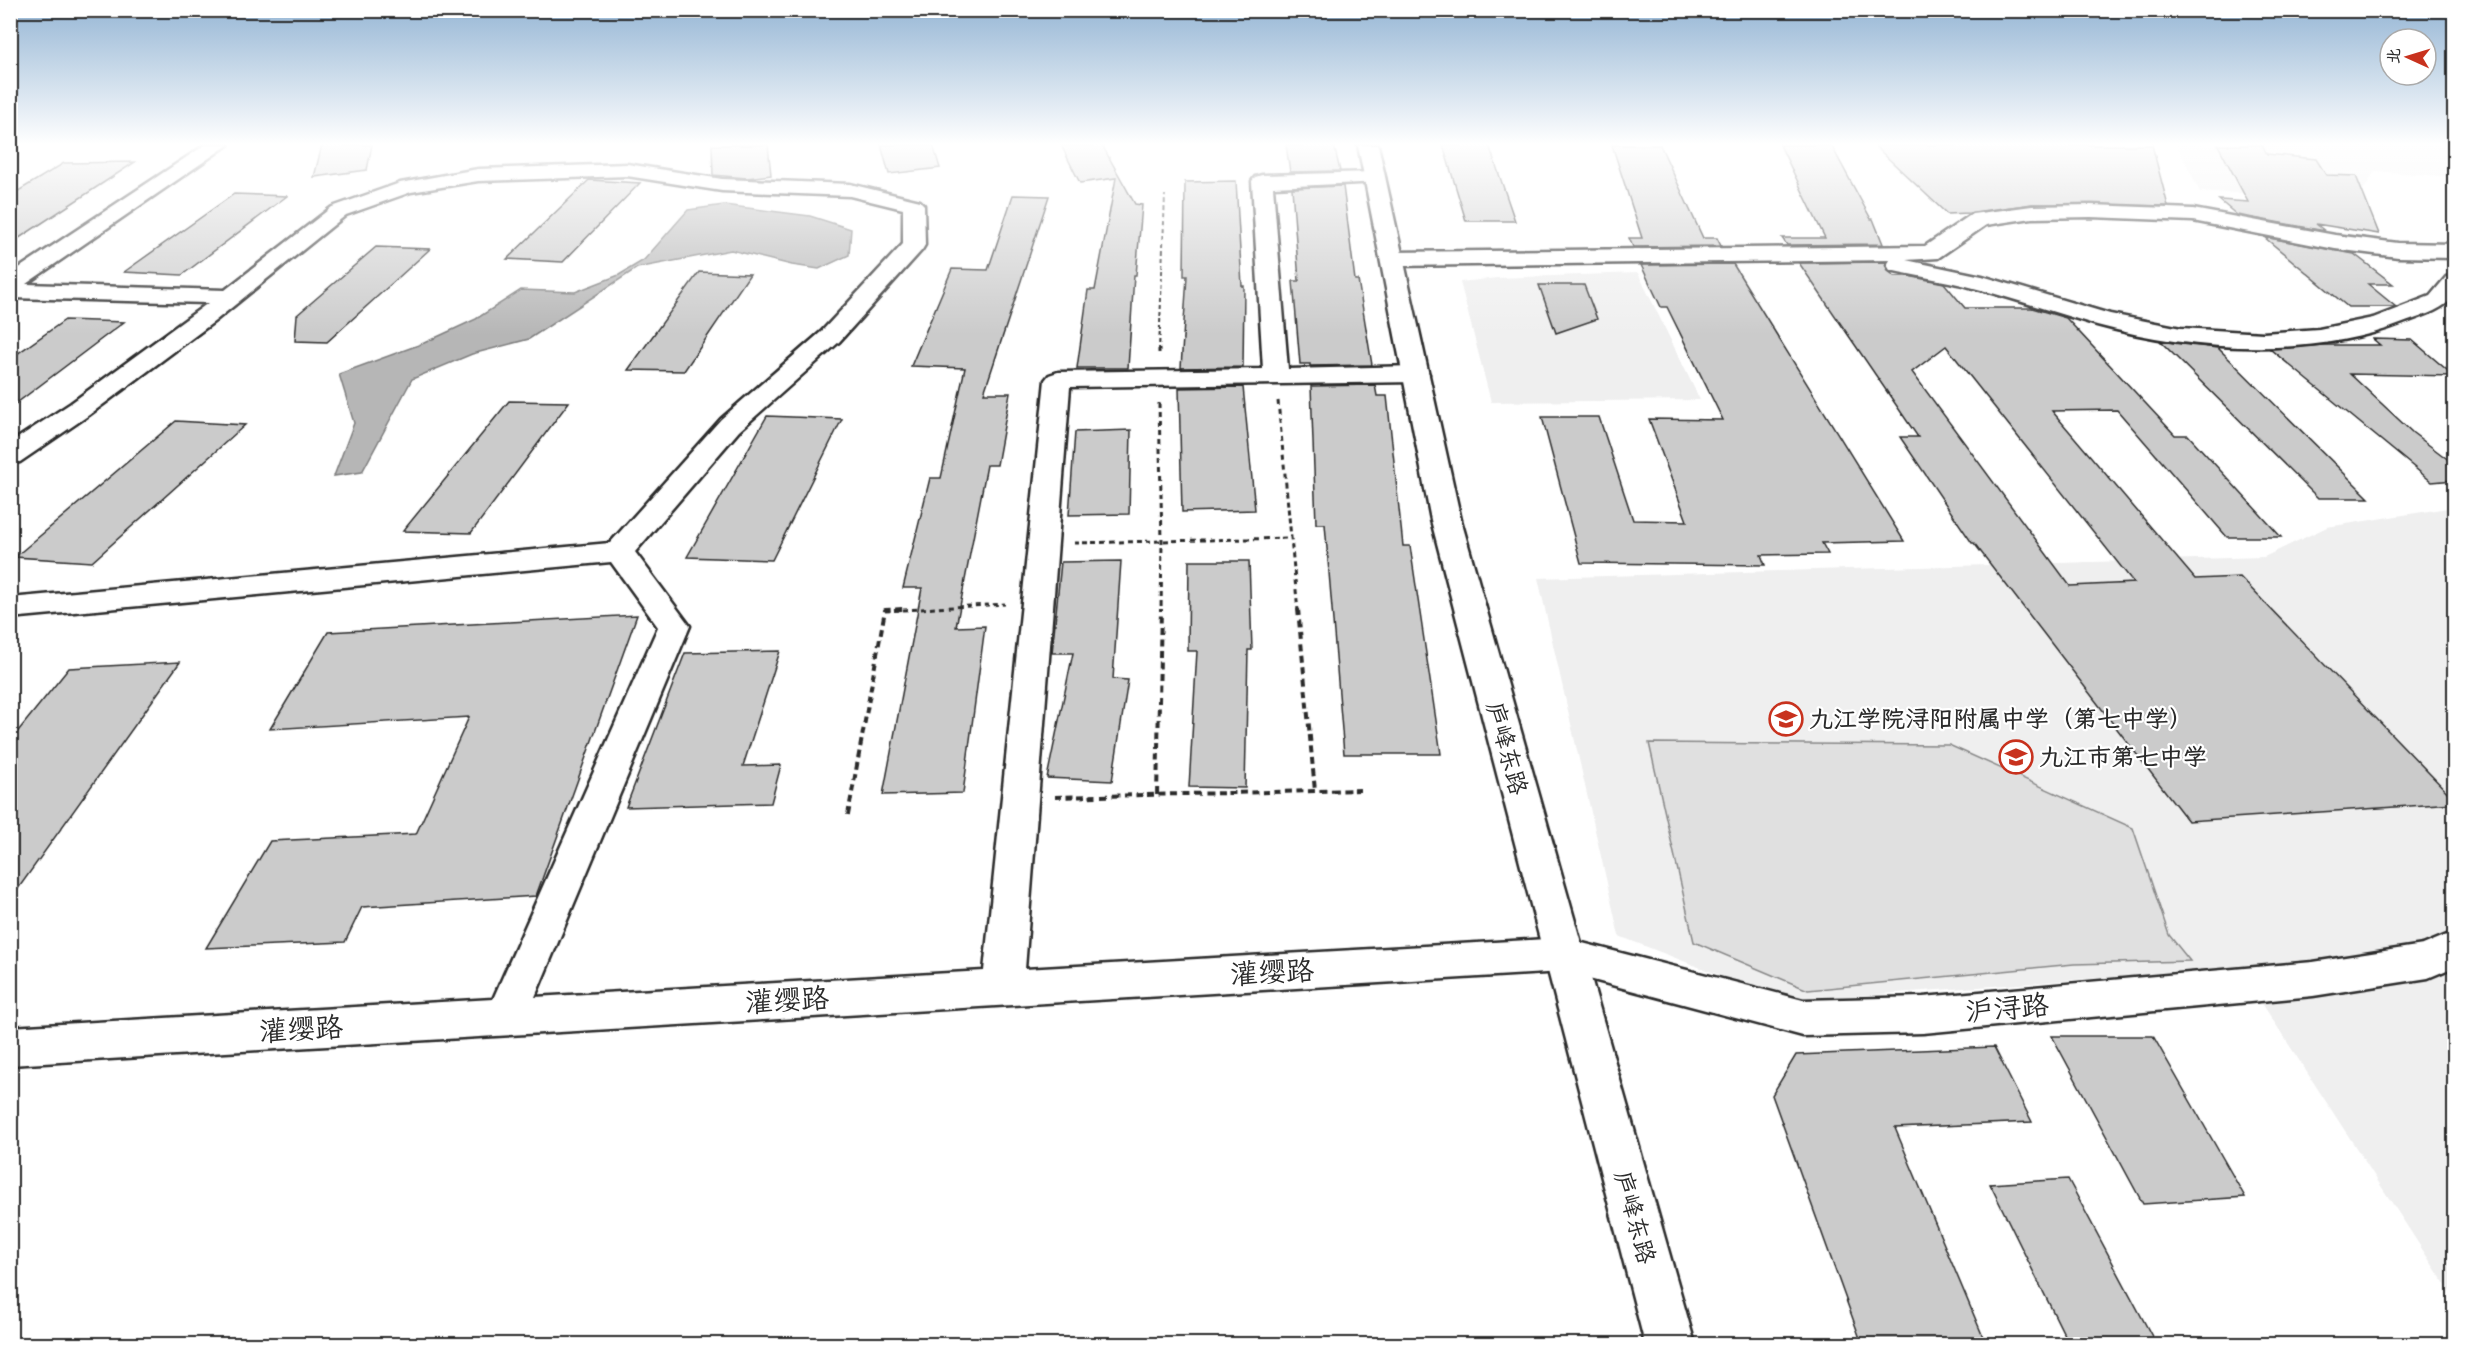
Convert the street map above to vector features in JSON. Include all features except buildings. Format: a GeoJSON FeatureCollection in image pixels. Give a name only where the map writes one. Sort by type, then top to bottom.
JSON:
{"type":"FeatureCollection","features":[{"type":"Feature","properties":{"kind":"street"},"geometry":{"type":"LineString","coordinates":[[10,285],[124,208]]}},
{"type":"Feature","properties":{"kind":"street"},"geometry":{"type":"LineString","coordinates":[[10,456],[80,409],[231,297],[339,211],[347,208]]}},
{"type":"Feature","properties":{"kind":"street"},"geometry":{"type":"LineString","coordinates":[[10,608],[619,552],[730,424],[830,337],[914,244],[914,208]]}},
{"type":"Feature","properties":{"kind":"street"},"geometry":{"type":"LineString","coordinates":[[1264,208],[1276,376]]}},
{"type":"Feature","properties":{"kind":"street","name":"庐峰东路"},"geometry":{"type":"LineString","coordinates":[[1381,208],[1446,520],[1670,1344]]}},
{"type":"Feature","properties":{"kind":"street"},"geometry":{"type":"LineString","coordinates":[[1392,260],[1930,253],[1980,219],[2032,212],[2091,211],[2193,214],[2335,242],[2398,250],[2454,251]]}},
{"type":"Feature","properties":{"kind":"street"},"geometry":{"type":"LineString","coordinates":[[1849,255],[1974,281],[2106,320],[2181,335],[2242,339],[2319,336],[2379,324],[2438,301],[2454,282]]}},
{"type":"Feature","properties":{"kind":"street"},"geometry":{"type":"LineString","coordinates":[[10,291],[231,297]]}},
{"type":"Feature","properties":{"kind":"street"},"geometry":{"type":"LineString","coordinates":[[1003,987],[1058,380],[1416,374]]}},
{"type":"Feature","properties":{"kind":"street"},"geometry":{"type":"LineString","coordinates":[[506,1017],[674,626],[619,552]]}},
{"type":"Feature","properties":{"kind":"street","name":"沪浔路"},"geometry":{"type":"LineString","coordinates":[[1563,955],[1803,1018],[1923,1015],[2313,979],[2428,961],[2454,949]]}},
{"type":"Feature","properties":{"kind":"street","name":"灌缨路"},"geometry":{"type":"LineString","coordinates":[[10,1046],[1563,955]]}},
{"type":"Feature","properties":{"kind":"path"},"geometry":{"type":"LineString","coordinates":[[1157,795],[1162,541],[1158,378],[1164,208]]}},
{"type":"Feature","properties":{"kind":"path"},"geometry":{"type":"LineString","coordinates":[[1276,376],[1315,791]]}},
{"type":"Feature","properties":{"kind":"path"},"geometry":{"type":"LineString","coordinates":[[1043,544],[1291,538]]}},
{"type":"Feature","properties":{"kind":"path"},"geometry":{"type":"LineString","coordinates":[[848,815],[885,610],[1038,602]]}},
{"type":"Feature","properties":{"kind":"path"},"geometry":{"type":"LineString","coordinates":[[1021,798],[1360,790]]}},
{"type":"Feature","properties":{"kind":"shaded area"},"geometry":{"type":"Polygon","coordinates":[[[749,208],[810,216],[851,229],[849,255],[819,269],[731,250],[637,268],[529,339],[472,354],[412,379],[362,472],[334,476],[354,423],[339,374],[424,343],[476,319],[521,290],[575,292],[619,275],[644,260],[688,210],[749,208]]]}},
{"type":"Feature","properties":{"kind":"shaded area"},"geometry":{"type":"Polygon","coordinates":[[[1638,273],[1700,400],[1491,402],[1460,282],[1497,278],[1638,273]]]}},
{"type":"Feature","properties":{"kind":"shaded area","name":"九江市第七中学"},"geometry":{"type":"Polygon","coordinates":[[[2454,507],[2454,1298],[2239,968],[1786,1001],[1619,936],[1538,578],[2264,557],[2327,527],[2454,507]]]}},
{"type":"Feature","properties":{"kind":"shaded area"},"geometry":{"type":"Polygon","coordinates":[[[1649,743],[1949,745],[2133,828],[2169,935],[2190,961],[2074,964],[1808,990],[1694,942],[1649,743]]]}},
{"type":"Feature","properties":{"kind":"place","name":"九江学院浔阳附属中学（第七中学）"},"geometry":{"type":"Point","coordinates":[1786,719]}},
{"type":"Feature","properties":{"kind":"place","name":"九江市第七中学"},"geometry":{"type":"Point","coordinates":[2016,757]}}]}
